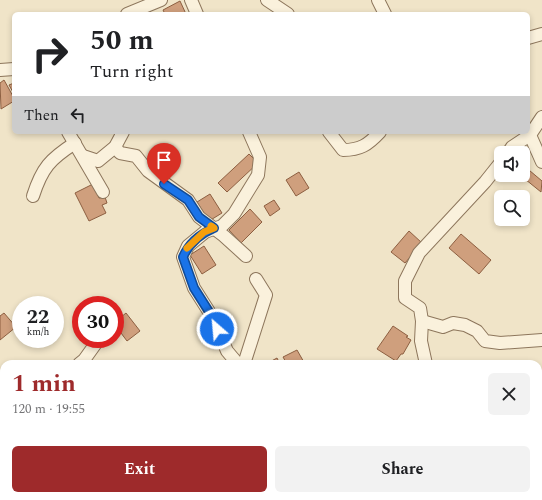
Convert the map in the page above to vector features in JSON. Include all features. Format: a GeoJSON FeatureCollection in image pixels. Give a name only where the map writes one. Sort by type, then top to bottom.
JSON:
{"type":"FeatureCollection","features":[{"type":"Feature","properties":{"kind":"street"},"geometry":{"type":"LineString","coordinates":[[132,12],[161,0]]}},
{"type":"Feature","properties":{"kind":"street"},"geometry":{"type":"LineString","coordinates":[[191,0],[196,12]]}},
{"type":"Feature","properties":{"kind":"street"},"geometry":{"type":"LineString","coordinates":[[267,0],[285,12]]}},
{"type":"Feature","properties":{"kind":"street"},"geometry":{"type":"LineString","coordinates":[[378,0],[383,12]]}},
{"type":"Feature","properties":{"kind":"street"},"geometry":{"type":"LineString","coordinates":[[530,37],[542,34]]}},
{"type":"Feature","properties":{"kind":"street"},"geometry":{"type":"LineString","coordinates":[[0,70],[12,69]]}},
{"type":"Feature","properties":{"kind":"street"},"geometry":{"type":"LineString","coordinates":[[514,146],[530,135],[542,117]]}},
{"type":"Feature","properties":{"kind":"street"},"geometry":{"type":"LineString","coordinates":[[69,134],[103,192]]}},
{"type":"Feature","properties":{"kind":"street"},"geometry":{"type":"LineString","coordinates":[[83,156],[98,161],[115,147],[122,134]]}},
{"type":"Feature","properties":{"kind":"street"},"geometry":{"type":"LineString","coordinates":[[234,360],[226,351],[213,318],[194,288],[183,257],[188,246],[204,232],[222,226],[234,214],[258,175],[260,157],[250,134]]}},
{"type":"Feature","properties":{"kind":"street"},"geometry":{"type":"LineString","coordinates":[[331,134],[343,150],[356,150],[372,141],[378,134]]}},
{"type":"Feature","properties":{"kind":"street"},"geometry":{"type":"LineString","coordinates":[[530,135],[542,162]]}},
{"type":"Feature","properties":{"kind":"street"},"geometry":{"type":"LineString","coordinates":[[33,196],[39,177],[53,157],[75,143]]}},
{"type":"Feature","properties":{"kind":"street"},"geometry":{"type":"LineString","coordinates":[[115,147],[120,153],[136,156],[148,171],[188,200],[199,217],[246,256]]}},
{"type":"Feature","properties":{"kind":"street"},"geometry":{"type":"LineString","coordinates":[[425,360],[421,341],[422,321],[420,308],[405,298],[405,281],[419,253],[494,171]]}},
{"type":"Feature","properties":{"kind":"street"},"geometry":{"type":"LineString","coordinates":[[245,360],[266,295],[256,278]]}},
{"type":"Feature","properties":{"kind":"street"},"geometry":{"type":"LineString","coordinates":[[422,321],[443,327],[453,323],[465,325],[477,331],[485,341],[500,343],[542,340]]}},
{"type":"Feature","properties":{"kind":"street"},"geometry":{"type":"LineString","coordinates":[[84,360],[93,348]]}},
{"type":"Feature","properties":{"kind":"building"},"geometry":{"type":"Polygon","coordinates":[[[180,1],[185,12],[164,12],[163,10],[180,1]]]}},
{"type":"Feature","properties":{"kind":"building"},"geometry":{"type":"Polygon","coordinates":[[[4,80],[12,94],[12,102],[1,109],[0,83],[4,80]]]}},
{"type":"Feature","properties":{"kind":"building"},"geometry":{"type":"Polygon","coordinates":[[[249,154],[258,163],[227,192],[218,183],[249,154]]]}},
{"type":"Feature","properties":{"kind":"building"},"geometry":{"type":"Polygon","coordinates":[[[530,171],[542,181],[541,192],[529,182],[530,182],[530,171]]]}},
{"type":"Feature","properties":{"kind":"building"},"geometry":{"type":"Polygon","coordinates":[[[299,172],[309,188],[296,196],[286,180],[299,172]]]}},
{"type":"Feature","properties":{"kind":"building"},"geometry":{"type":"Polygon","coordinates":[[[93,184],[99,198],[105,197],[107,203],[102,205],[106,213],[89,221],[75,193],[93,184]]]}},
{"type":"Feature","properties":{"kind":"building"},"geometry":{"type":"Polygon","coordinates":[[[210,194],[222,213],[209,221],[197,202],[210,194]]]}},
{"type":"Feature","properties":{"kind":"building"},"geometry":{"type":"Polygon","coordinates":[[[274,200],[280,209],[270,216],[264,206],[274,200]]]}},
{"type":"Feature","properties":{"kind":"building"},"geometry":{"type":"Polygon","coordinates":[[[250,209],[262,222],[241,243],[229,230],[250,209]]]}},
{"type":"Feature","properties":{"kind":"building"},"geometry":{"type":"Polygon","coordinates":[[[409,231],[422,243],[405,263],[391,252],[409,231]]]}},
{"type":"Feature","properties":{"kind":"building"},"geometry":{"type":"Polygon","coordinates":[[[461,234],[491,260],[479,274],[449,248],[461,234]]]}},
{"type":"Feature","properties":{"kind":"building"},"geometry":{"type":"Polygon","coordinates":[[[204,246],[216,265],[202,274],[190,255],[204,246]]]}},
{"type":"Feature","properties":{"kind":"building"},"geometry":{"type":"Polygon","coordinates":[[[4,313],[12,322],[12,330],[0,340],[0,316],[4,313]]]}},
{"type":"Feature","properties":{"kind":"building"},"geometry":{"type":"Polygon","coordinates":[[[126,313],[140,331],[127,341],[124,337],[124,315],[126,313]]]}},
{"type":"Feature","properties":{"kind":"building"},"geometry":{"type":"Polygon","coordinates":[[[393,326],[408,336],[406,337],[411,340],[403,354],[401,354],[397,360],[377,349],[393,326]]]}},
{"type":"Feature","properties":{"kind":"building"},"geometry":{"type":"Polygon","coordinates":[[[297,350],[303,360],[285,360],[283,357],[297,350]]]}},
{"type":"Feature","properties":{"kind":"slow traffic"},"geometry":{"type":"LineString","coordinates":[[187,248],[204,232],[214,228],[211,226]]}},
{"type":"Feature","properties":{"kind":"route"},"geometry":{"type":"LineString","coordinates":[[164,184],[188,200],[199,217],[214,228],[204,232],[188,246],[183,257],[194,288],[213,318],[217,329]]}}]}
